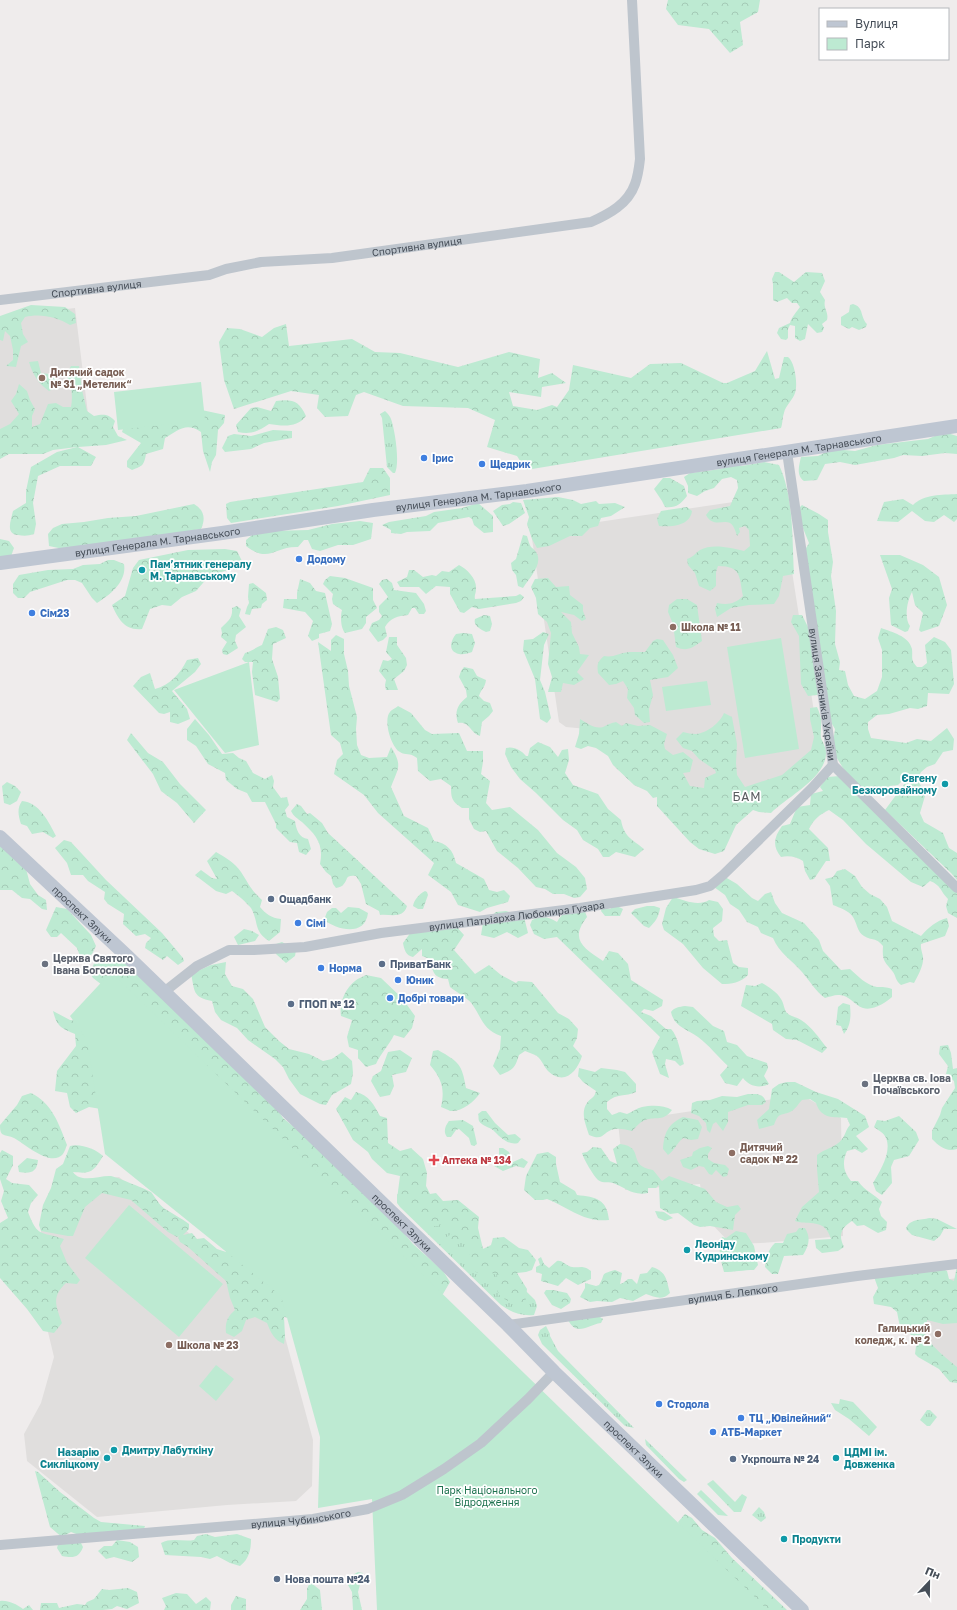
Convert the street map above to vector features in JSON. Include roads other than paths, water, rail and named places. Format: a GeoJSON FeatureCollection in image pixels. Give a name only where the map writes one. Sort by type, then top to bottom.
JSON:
{"type":"FeatureCollection","features":[{"type":"Feature","properties":{"kind":"main road","name":"вулиця Генерала М. Тарнавського"},"geometry":{"type":"LineString","coordinates":[[0,563],[222,533],[387,508],[527,491],[957,426]]}},
{"type":"Feature","properties":{"kind":"main road","name":"проспект Злуки"},"geometry":{"type":"LineString","coordinates":[[0,837],[164,992],[508,1325],[554,1372],[802,1610]]}},
{"type":"Feature","properties":{"kind":"street","name":"Спортивна вулиця"},"geometry":{"type":"LineString","coordinates":[[0,300],[209,275],[226,269],[261,262],[332,258],[443,244],[591,222],[607,215],[617,209],[630,195],[635,184],[640,160],[632,0]]}},
{"type":"Feature","properties":{"kind":"street","name":"вулиця Захисників України"},"geometry":{"type":"LineString","coordinates":[[787,452],[833,765],[957,888]]}},
{"type":"Feature","properties":{"kind":"street","name":"вулиця Патріарха Любомира Гузара"},"geometry":{"type":"LineString","coordinates":[[164,992],[197,966],[229,950],[305,947],[381,933],[580,908],[710,886],[761,838],[833,765]]}},
{"type":"Feature","properties":{"kind":"street","name":"вулиця Б. Лепкого"},"geometry":{"type":"LineString","coordinates":[[508,1325],[806,1283],[957,1264]]}},
{"type":"Feature","properties":{"kind":"street","name":"вулиця Чубинського"},"geometry":{"type":"LineString","coordinates":[[0,1545],[313,1519],[368,1509],[402,1495],[444,1469],[480,1443],[528,1399],[554,1372]]}},
{"type":"Feature","properties":{"kind":"place","name":"Дитячий садок № 31 „Метелик“"},"geometry":{"type":"Point","coordinates":[42,378]}},
{"type":"Feature","properties":{"kind":"place","name":"Ірис"},"geometry":{"type":"Point","coordinates":[424,458]}},
{"type":"Feature","properties":{"kind":"place","name":"Щедрик"},"geometry":{"type":"Point","coordinates":[482,464]}},
{"type":"Feature","properties":{"kind":"place","name":"Додому"},"geometry":{"type":"Point","coordinates":[299,559]}},
{"type":"Feature","properties":{"kind":"place","name":"Пам’ятник генералу М. Тарнавському"},"geometry":{"type":"Point","coordinates":[142,570]}},
{"type":"Feature","properties":{"kind":"place","name":"Сім23"},"geometry":{"type":"Point","coordinates":[32,613]}},
{"type":"Feature","properties":{"kind":"place","name":"Школа № 11"},"geometry":{"type":"Point","coordinates":[673,627]}},
{"type":"Feature","properties":{"kind":"place","name":"Євгену Безкоровайному"},"geometry":{"type":"Point","coordinates":[945,784]}},
{"type":"Feature","properties":{"kind":"place","name":"Ощадбанк"},"geometry":{"type":"Point","coordinates":[271,899]}},
{"type":"Feature","properties":{"kind":"place","name":"Сімі"},"geometry":{"type":"Point","coordinates":[298,923]}},
{"type":"Feature","properties":{"kind":"place","name":"Церква Святого Івана Богослова"},"geometry":{"type":"Point","coordinates":[45,964]}},
{"type":"Feature","properties":{"kind":"place","name":"ПриватБанк"},"geometry":{"type":"Point","coordinates":[382,964]}},
{"type":"Feature","properties":{"kind":"place","name":"Норма"},"geometry":{"type":"Point","coordinates":[321,968]}},
{"type":"Feature","properties":{"kind":"place","name":"Юник"},"geometry":{"type":"Point","coordinates":[398,980]}},
{"type":"Feature","properties":{"kind":"place","name":"Добрі товари"},"geometry":{"type":"Point","coordinates":[390,998]}},
{"type":"Feature","properties":{"kind":"place","name":"ГПОП № 12"},"geometry":{"type":"Point","coordinates":[291,1004]}},
{"type":"Feature","properties":{"kind":"place","name":"Церква св. Іова Почаївського"},"geometry":{"type":"Point","coordinates":[865,1084]}},
{"type":"Feature","properties":{"kind":"place","name":"Дитячий садок № 22"},"geometry":{"type":"Point","coordinates":[732,1153]}},
{"type":"Feature","properties":{"kind":"place","name":"Аптека № 134"},"geometry":{"type":"Point","coordinates":[434,1160]}},
{"type":"Feature","properties":{"kind":"place","name":"Леоніду Кудринському"},"geometry":{"type":"Point","coordinates":[687,1250]}},
{"type":"Feature","properties":{"kind":"place","name":"Галицький коледж, к. № 2"},"geometry":{"type":"Point","coordinates":[938,1334]}},
{"type":"Feature","properties":{"kind":"place","name":"Школа № 23"},"geometry":{"type":"Point","coordinates":[169,1345]}},
{"type":"Feature","properties":{"kind":"place","name":"Стодола"},"geometry":{"type":"Point","coordinates":[659,1404]}},
{"type":"Feature","properties":{"kind":"place","name":"ТЦ „Ювілейний“"},"geometry":{"type":"Point","coordinates":[741,1418]}},
{"type":"Feature","properties":{"kind":"place","name":"АТБ-Маркет"},"geometry":{"type":"Point","coordinates":[713,1432]}},
{"type":"Feature","properties":{"kind":"place","name":"Дмитру Лабуткіну"},"geometry":{"type":"Point","coordinates":[114,1450]}},
{"type":"Feature","properties":{"kind":"place","name":"Назарію Сикліцкому"},"geometry":{"type":"Point","coordinates":[107,1458]}},
{"type":"Feature","properties":{"kind":"place","name":"ЦДМІ ім. Довженка"},"geometry":{"type":"Point","coordinates":[836,1458]}},
{"type":"Feature","properties":{"kind":"place","name":"Укрпошта № 24"},"geometry":{"type":"Point","coordinates":[733,1459]}},
{"type":"Feature","properties":{"kind":"place","name":"Продукти"},"geometry":{"type":"Point","coordinates":[784,1539]}},
{"type":"Feature","properties":{"kind":"place","name":"Нова пошта №24"},"geometry":{"type":"Point","coordinates":[277,1579]}},
{"type":"Feature","properties":{"kind":"district","name":"БАМ"},"geometry":{"type":"Point","coordinates":[747,796]}},
{"type":"Feature","properties":{"kind":"park label","name":"Парк Національного Відродження"},"geometry":{"type":"Point","coordinates":[487,1496]}}]}
